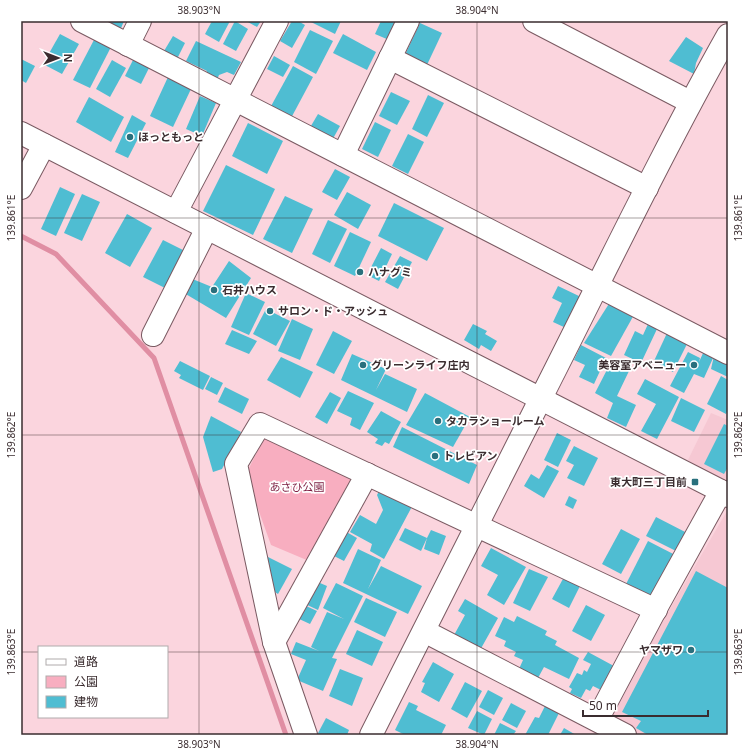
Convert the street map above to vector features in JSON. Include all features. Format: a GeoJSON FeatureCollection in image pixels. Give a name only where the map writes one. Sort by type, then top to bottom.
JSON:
{"type":"FeatureCollection","features":[{"type":"Feature","properties":{"kind":"street"},"geometry":{"type":"LineString","coordinates":[[82,21],[728,353]]}},
{"type":"Feature","properties":{"kind":"street"},"geometry":{"type":"LineString","coordinates":[[128,45],[140,21]]}},
{"type":"Feature","properties":{"kind":"street"},"geometry":{"type":"LineString","coordinates":[[176,212],[277,21]]}},
{"type":"Feature","properties":{"kind":"street"},"geometry":{"type":"LineString","coordinates":[[343,155],[408,21]]}},
{"type":"Feature","properties":{"kind":"street"},"geometry":{"type":"LineString","coordinates":[[534,21],[690,102]]}},
{"type":"Feature","properties":{"kind":"street"},"geometry":{"type":"LineString","coordinates":[[371,735],[541,398],[596,285],[690,102],[728,35]]}},
{"type":"Feature","properties":{"kind":"street"},"geometry":{"type":"LineString","coordinates":[[390,58],[647,188]]}},
{"type":"Feature","properties":{"kind":"street"},"geometry":{"type":"LineString","coordinates":[[21,133],[724,493],[659,603],[598,720]]}},
{"type":"Feature","properties":{"kind":"street"},"geometry":{"type":"LineString","coordinates":[[21,188],[44,145]]}},
{"type":"Feature","properties":{"kind":"street"},"geometry":{"type":"LineString","coordinates":[[153,335],[207,228]]}},
{"type":"Feature","properties":{"kind":"street"},"geometry":{"type":"LineString","coordinates":[[306,735],[274,642],[236,464],[260,424],[656,610]]}},
{"type":"Feature","properties":{"kind":"street"},"geometry":{"type":"LineString","coordinates":[[274,642],[367,474]]}},
{"type":"Feature","properties":{"kind":"street"},"geometry":{"type":"LineString","coordinates":[[424,630],[625,735]]}},
{"type":"Feature","properties":{"kind":"shaded area"},"geometry":{"type":"Polygon","coordinates":[[[711,413],[728,420],[728,489],[688,460],[711,413]]]}},
{"type":"Feature","properties":{"kind":"shaded area","name":"ヤマザワ"},"geometry":{"type":"Polygon","coordinates":[[[727,511],[728,735],[639,735],[607,717],[727,511]]]}},
{"type":"Feature","properties":{"kind":"green space","name":"あさひ公園"},"geometry":{"type":"Polygon","coordinates":[[[267,432],[358,466],[309,561],[271,545],[248,481],[248,470],[267,432]]]}},
{"type":"Feature","properties":{"kind":"building"},"geometry":{"type":"Polygon","coordinates":[[[108,21],[124,21],[119,33],[106,25],[108,21]]]}},
{"type":"Feature","properties":{"kind":"building"},"geometry":{"type":"Polygon","coordinates":[[[212,21],[230,21],[219,42],[205,34],[212,21]]]}},
{"type":"Feature","properties":{"kind":"building"},"geometry":{"type":"Polygon","coordinates":[[[235,21],[248,29],[236,51],[223,44],[235,21]]]}},
{"type":"Feature","properties":{"kind":"building"},"geometry":{"type":"Polygon","coordinates":[[[246,21],[261,21],[257,27],[246,21]]]}},
{"type":"Feature","properties":{"kind":"building"},"geometry":{"type":"Polygon","coordinates":[[[292,21],[298,21],[305,25],[292,48],[280,41],[292,21]]]}},
{"type":"Feature","properties":{"kind":"building"},"geometry":{"type":"Polygon","coordinates":[[[309,21],[341,21],[335,34],[309,21]]]}},
{"type":"Feature","properties":{"kind":"building"},"geometry":{"type":"Polygon","coordinates":[[[381,21],[391,21],[397,24],[389,40],[375,34],[381,21]]]}},
{"type":"Feature","properties":{"kind":"building"},"geometry":{"type":"Polygon","coordinates":[[[420,23],[442,33],[426,67],[404,57],[420,23]]]}},
{"type":"Feature","properties":{"kind":"building"},"geometry":{"type":"Polygon","coordinates":[[[310,30],[333,41],[316,74],[294,62],[310,30]]]}},
{"type":"Feature","properties":{"kind":"building"},"geometry":{"type":"Polygon","coordinates":[[[60,34],[79,44],[62,74],[43,64],[60,34]]]}},
{"type":"Feature","properties":{"kind":"building"},"geometry":{"type":"Polygon","coordinates":[[[343,34],[376,52],[367,70],[333,53],[343,34]]]}},
{"type":"Feature","properties":{"kind":"building"},"geometry":{"type":"Polygon","coordinates":[[[173,36],[185,43],[177,59],[164,51],[173,36]]]}},
{"type":"Feature","properties":{"kind":"building"},"geometry":{"type":"Polygon","coordinates":[[[686,37],[703,48],[696,63],[694,74],[669,61],[686,37]]]}},
{"type":"Feature","properties":{"kind":"building"},"geometry":{"type":"Polygon","coordinates":[[[95,38],[111,47],[90,88],[73,80],[95,38]]]}},
{"type":"Feature","properties":{"kind":"building"},"geometry":{"type":"Polygon","coordinates":[[[196,41],[241,62],[234,75],[227,72],[219,75],[216,82],[204,76],[207,71],[186,61],[196,41]]]}},
{"type":"Feature","properties":{"kind":"building"},"geometry":{"type":"Polygon","coordinates":[[[274,56],[290,65],[283,77],[267,69],[274,56]]]}},
{"type":"Feature","properties":{"kind":"building"},"geometry":{"type":"Polygon","coordinates":[[[21,59],[35,66],[26,83],[21,80],[21,59]]]}},
{"type":"Feature","properties":{"kind":"building"},"geometry":{"type":"Polygon","coordinates":[[[112,60],[126,68],[110,97],[96,89],[112,60]]]}},
{"type":"Feature","properties":{"kind":"building"},"geometry":{"type":"Polygon","coordinates":[[[133,60],[149,68],[141,84],[125,76],[133,60]]]}},
{"type":"Feature","properties":{"kind":"building"},"geometry":{"type":"Polygon","coordinates":[[[293,66],[313,77],[290,120],[270,108],[293,66]]]}},
{"type":"Feature","properties":{"kind":"building"},"geometry":{"type":"Polygon","coordinates":[[[168,77],[191,89],[173,127],[150,116],[168,77]]]}},
{"type":"Feature","properties":{"kind":"building"},"geometry":{"type":"Polygon","coordinates":[[[391,92],[410,101],[397,125],[379,116],[391,92]]]}},
{"type":"Feature","properties":{"kind":"building"},"geometry":{"type":"Polygon","coordinates":[[[428,95],[444,103],[427,137],[412,129],[428,95]]]}},
{"type":"Feature","properties":{"kind":"building"},"geometry":{"type":"Polygon","coordinates":[[[200,96],[216,103],[202,136],[186,129],[200,96]]]}},
{"type":"Feature","properties":{"kind":"building"},"geometry":{"type":"Polygon","coordinates":[[[89,97],[124,117],[111,142],[76,122],[89,97]]]}},
{"type":"Feature","properties":{"kind":"building"},"geometry":{"type":"Polygon","coordinates":[[[318,114],[340,126],[330,144],[308,131],[318,114]]]}},
{"type":"Feature","properties":{"kind":"building","name":"ほっともっと"},"geometry":{"type":"Polygon","coordinates":[[[132,115],[146,123],[128,158],[115,152],[132,115]]]}},
{"type":"Feature","properties":{"kind":"building"},"geometry":{"type":"Polygon","coordinates":[[[375,122],[391,130],[378,157],[362,149],[375,122]]]}},
{"type":"Feature","properties":{"kind":"building"},"geometry":{"type":"Polygon","coordinates":[[[248,123],[283,141],[267,174],[232,156],[248,123]]]}},
{"type":"Feature","properties":{"kind":"building"},"geometry":{"type":"Polygon","coordinates":[[[408,134],[424,142],[408,174],[392,166],[408,134]]]}},
{"type":"Feature","properties":{"kind":"building"},"geometry":{"type":"Polygon","coordinates":[[[226,165],[275,189],[253,235],[203,211],[226,165]]]}},
{"type":"Feature","properties":{"kind":"building"},"geometry":{"type":"Polygon","coordinates":[[[335,169],[350,177],[337,200],[322,192],[335,169]]]}},
{"type":"Feature","properties":{"kind":"building"},"geometry":{"type":"Polygon","coordinates":[[[60,187],[75,194],[56,236],[41,229],[60,187]]]}},
{"type":"Feature","properties":{"kind":"building"},"geometry":{"type":"Polygon","coordinates":[[[347,192],[371,205],[358,229],[334,215],[347,192]]]}},
{"type":"Feature","properties":{"kind":"building"},"geometry":{"type":"Polygon","coordinates":[[[82,194],[100,202],[82,241],[64,233],[82,194]]]}},
{"type":"Feature","properties":{"kind":"building"},"geometry":{"type":"Polygon","coordinates":[[[285,196],[313,209],[292,253],[263,239],[285,196]]]}},
{"type":"Feature","properties":{"kind":"building"},"geometry":{"type":"Polygon","coordinates":[[[394,203],[444,228],[427,261],[378,236],[394,203]]]}},
{"type":"Feature","properties":{"kind":"building"},"geometry":{"type":"Polygon","coordinates":[[[127,214],[152,228],[130,267],[105,253],[127,214]]]}},
{"type":"Feature","properties":{"kind":"building"},"geometry":{"type":"Polygon","coordinates":[[[328,220],[347,229],[330,263],[312,254],[328,220]]]}},
{"type":"Feature","properties":{"kind":"building"},"geometry":{"type":"Polygon","coordinates":[[[350,232],[371,242],[355,276],[334,266],[350,232]]]}},
{"type":"Feature","properties":{"kind":"building"},"geometry":{"type":"Polygon","coordinates":[[[163,240],[185,251],[165,288],[143,277],[163,240]]]}},
{"type":"Feature","properties":{"kind":"building"},"geometry":{"type":"Polygon","coordinates":[[[381,248],[392,254],[379,281],[367,275],[381,248]]]}},
{"type":"Feature","properties":{"kind":"building"},"geometry":{"type":"Polygon","coordinates":[[[400,256],[412,262],[398,289],[385,282],[400,256]]]}},
{"type":"Feature","properties":{"kind":"building","name":"石井ハウス"},"geometry":{"type":"Polygon","coordinates":[[[229,261],[251,278],[226,318],[184,293],[190,278],[212,287],[229,261]]]}},
{"type":"Feature","properties":{"kind":"building"},"geometry":{"type":"Polygon","coordinates":[[[558,286],[581,297],[566,328],[553,322],[562,303],[552,298],[558,286]]]}},
{"type":"Feature","properties":{"kind":"building"},"geometry":{"type":"Polygon","coordinates":[[[246,293],[265,302],[249,335],[231,327],[246,293]]]}},
{"type":"Feature","properties":{"kind":"building"},"geometry":{"type":"Polygon","coordinates":[[[612,299],[635,313],[611,356],[584,343],[612,299]]]}},
{"type":"Feature","properties":{"kind":"building"},"geometry":{"type":"Polygon","coordinates":[[[266,309],[290,321],[276,346],[253,334],[266,309]]]}},
{"type":"Feature","properties":{"kind":"building"},"geometry":{"type":"Polygon","coordinates":[[[292,319],[313,329],[300,360],[278,351],[292,319]]]}},
{"type":"Feature","properties":{"kind":"building"},"geometry":{"type":"Polygon","coordinates":[[[473,324],[487,331],[485,334],[497,341],[491,351],[481,345],[479,349],[464,340],[473,324]]]}},
{"type":"Feature","properties":{"kind":"building"},"geometry":{"type":"Polygon","coordinates":[[[648,324],[657,329],[641,363],[624,355],[635,331],[643,335],[648,324]]]}},
{"type":"Feature","properties":{"kind":"building"},"geometry":{"type":"Polygon","coordinates":[[[232,330],[257,341],[249,354],[225,344],[232,330]]]}},
{"type":"Feature","properties":{"kind":"building"},"geometry":{"type":"Polygon","coordinates":[[[333,331],[352,341],[334,374],[316,365],[333,331]]]}},
{"type":"Feature","properties":{"kind":"building"},"geometry":{"type":"Polygon","coordinates":[[[667,333],[687,344],[673,372],[654,361],[667,333]]]}},
{"type":"Feature","properties":{"kind":"building"},"geometry":{"type":"Polygon","coordinates":[[[581,345],[606,358],[594,384],[579,377],[585,365],[574,360],[581,345]]]}},
{"type":"Feature","properties":{"kind":"building"},"geometry":{"type":"Polygon","coordinates":[[[704,351],[714,356],[704,378],[694,374],[684,393],[670,386],[688,352],[700,358],[699,362],[704,351]]]}},
{"type":"Feature","properties":{"kind":"building"},"geometry":{"type":"Polygon","coordinates":[[[352,354],[386,369],[376,390],[385,374],[417,389],[407,412],[341,380],[352,354]]]}},
{"type":"Feature","properties":{"kind":"building"},"geometry":{"type":"Polygon","coordinates":[[[714,356],[728,361],[728,377],[711,369],[714,356]]]}},
{"type":"Feature","properties":{"kind":"building"},"geometry":{"type":"Polygon","coordinates":[[[281,357],[313,372],[300,398],[267,380],[281,357]]]}},
{"type":"Feature","properties":{"kind":"building"},"geometry":{"type":"Polygon","coordinates":[[[180,361],[210,376],[203,390],[179,378],[181,375],[174,371],[180,361]]]}},
{"type":"Feature","properties":{"kind":"building"},"geometry":{"type":"Polygon","coordinates":[[[611,362],[629,371],[617,396],[636,405],[626,427],[607,418],[613,403],[595,393],[611,362]]]}},
{"type":"Feature","properties":{"kind":"building"},"geometry":{"type":"Polygon","coordinates":[[[721,376],[728,380],[728,410],[726,414],[707,404],[721,376]]]}},
{"type":"Feature","properties":{"kind":"building"},"geometry":{"type":"Polygon","coordinates":[[[211,377],[223,383],[217,395],[205,389],[211,377]]]}},
{"type":"Feature","properties":{"kind":"building"},"geometry":{"type":"Polygon","coordinates":[[[645,379],[679,397],[657,439],[641,431],[656,404],[637,394],[645,379]]]}},
{"type":"Feature","properties":{"kind":"building"},"geometry":{"type":"Polygon","coordinates":[[[225,387],[249,399],[242,414],[218,402],[225,387]]]}},
{"type":"Feature","properties":{"kind":"building"},"geometry":{"type":"Polygon","coordinates":[[[348,391],[374,403],[360,430],[350,425],[352,418],[337,411],[348,391]]]}},
{"type":"Feature","properties":{"kind":"building"},"geometry":{"type":"Polygon","coordinates":[[[330,392],[341,398],[327,424],[315,417],[330,392]]]}},
{"type":"Feature","properties":{"kind":"building","name":"タカラショールーム"},"geometry":{"type":"Polygon","coordinates":[[[425,393],[470,417],[453,447],[406,425],[425,393]]]}},
{"type":"Feature","properties":{"kind":"building"},"geometry":{"type":"Polygon","coordinates":[[[681,398],[705,410],[694,432],[671,421],[681,398]]]}},
{"type":"Feature","properties":{"kind":"building"},"geometry":{"type":"Polygon","coordinates":[[[381,411],[401,422],[389,444],[385,442],[382,446],[375,443],[378,439],[367,432],[381,411]]]}},
{"type":"Feature","properties":{"kind":"building"},"geometry":{"type":"Polygon","coordinates":[[[211,416],[241,432],[222,469],[213,472],[203,437],[211,416]]]}},
{"type":"Feature","properties":{"kind":"building"},"geometry":{"type":"Polygon","coordinates":[[[724,424],[728,426],[728,467],[724,474],[704,464],[724,424]]]}},
{"type":"Feature","properties":{"kind":"building","name":"トレビアン"},"geometry":{"type":"Polygon","coordinates":[[[402,427],[477,465],[469,484],[393,447],[402,427]]]}},
{"type":"Feature","properties":{"kind":"building"},"geometry":{"type":"Polygon","coordinates":[[[557,433],[571,440],[558,467],[544,460],[557,433]]]}},
{"type":"Feature","properties":{"kind":"building"},"geometry":{"type":"Polygon","coordinates":[[[574,446],[598,458],[584,486],[567,478],[574,465],[566,461],[574,446]]]}},
{"type":"Feature","properties":{"kind":"building"},"geometry":{"type":"Polygon","coordinates":[[[547,465],[559,471],[544,498],[524,486],[531,474],[539,479],[547,465]]]}},
{"type":"Feature","properties":{"kind":"building"},"geometry":{"type":"Polygon","coordinates":[[[384,482],[416,499],[384,559],[370,551],[372,544],[350,532],[360,515],[376,524],[383,510],[377,495],[384,482]]]}},
{"type":"Feature","properties":{"kind":"building"},"geometry":{"type":"Polygon","coordinates":[[[569,496],[577,500],[573,509],[565,505],[569,496]]]}},
{"type":"Feature","properties":{"kind":"building"},"geometry":{"type":"Polygon","coordinates":[[[656,517],[691,535],[682,554],[646,536],[656,517]]]}},
{"type":"Feature","properties":{"kind":"building"},"geometry":{"type":"Polygon","coordinates":[[[405,528],[427,538],[421,551],[399,540],[405,528]]]}},
{"type":"Feature","properties":{"kind":"building"},"geometry":{"type":"Polygon","coordinates":[[[621,529],[640,539],[621,574],[602,564],[621,529]]]}},
{"type":"Feature","properties":{"kind":"building"},"geometry":{"type":"Polygon","coordinates":[[[343,530],[357,538],[344,561],[330,554],[343,530]]]}},
{"type":"Feature","properties":{"kind":"building"},"geometry":{"type":"Polygon","coordinates":[[[431,530],[446,536],[439,555],[424,549],[431,530]]]}},
{"type":"Feature","properties":{"kind":"building"},"geometry":{"type":"Polygon","coordinates":[[[648,541],[681,558],[659,603],[625,586],[648,541]]]}},
{"type":"Feature","properties":{"kind":"building"},"geometry":{"type":"Polygon","coordinates":[[[491,548],[526,567],[504,605],[487,595],[498,575],[481,566],[491,548]]]}},
{"type":"Feature","properties":{"kind":"building"},"geometry":{"type":"Polygon","coordinates":[[[358,549],[381,560],[368,589],[381,566],[422,586],[408,614],[343,583],[358,549]]]}},
{"type":"Feature","properties":{"kind":"building"},"geometry":{"type":"Polygon","coordinates":[[[268,557],[292,569],[278,594],[264,585],[268,557]]]}},
{"type":"Feature","properties":{"kind":"building"},"geometry":{"type":"Polygon","coordinates":[[[529,569],[548,577],[530,611],[513,603],[529,569]]]}},
{"type":"Feature","properties":{"kind":"building","name":"ヤマザワ"},"geometry":{"type":"Polygon","coordinates":[[[696,571],[728,588],[728,735],[648,735],[636,728],[641,721],[622,712],[696,571]]]}},
{"type":"Feature","properties":{"kind":"building"},"geometry":{"type":"Polygon","coordinates":[[[564,577],[580,586],[569,608],[552,599],[564,577]]]}},
{"type":"Feature","properties":{"kind":"building"},"geometry":{"type":"Polygon","coordinates":[[[313,580],[327,586],[318,610],[303,603],[313,580]]]}},
{"type":"Feature","properties":{"kind":"building"},"geometry":{"type":"Polygon","coordinates":[[[336,583],[363,596],[332,658],[337,659],[323,691],[297,680],[306,660],[291,654],[296,642],[319,651],[311,647],[327,612],[344,619],[323,608],[336,583]]]}},
{"type":"Feature","properties":{"kind":"building"},"geometry":{"type":"Polygon","coordinates":[[[366,598],[397,612],[385,637],[354,622],[366,598]]]}},
{"type":"Feature","properties":{"kind":"building"},"geometry":{"type":"Polygon","coordinates":[[[465,599],[498,618],[479,652],[453,637],[465,615],[458,611],[465,599]]]}},
{"type":"Feature","properties":{"kind":"building"},"geometry":{"type":"Polygon","coordinates":[[[304,605],[317,611],[310,624],[297,618],[304,605]]]}},
{"type":"Feature","properties":{"kind":"building"},"geometry":{"type":"Polygon","coordinates":[[[586,605],[605,615],[591,641],[572,631],[586,605]]]}},
{"type":"Feature","properties":{"kind":"building"},"geometry":{"type":"Polygon","coordinates":[[[517,616],[547,631],[545,635],[557,641],[555,645],[579,658],[569,679],[544,667],[538,678],[519,669],[523,660],[514,656],[516,652],[504,646],[506,641],[495,636],[504,617],[514,622],[517,616]]]}},
{"type":"Feature","properties":{"kind":"building"},"geometry":{"type":"Polygon","coordinates":[[[357,630],[383,642],[372,666],[346,654],[357,630]]]}},
{"type":"Feature","properties":{"kind":"building"},"geometry":{"type":"Polygon","coordinates":[[[588,652],[625,672],[605,692],[593,686],[590,691],[586,689],[581,698],[570,693],[572,689],[569,687],[577,673],[582,675],[584,670],[587,672],[591,664],[583,660],[588,652]]]}},
{"type":"Feature","properties":{"kind":"building"},"geometry":{"type":"Polygon","coordinates":[[[433,662],[454,674],[439,702],[421,692],[425,683],[422,682],[433,662]]]}},
{"type":"Feature","properties":{"kind":"building"},"geometry":{"type":"Polygon","coordinates":[[[340,669],[363,678],[352,706],[329,696],[340,669]]]}},
{"type":"Feature","properties":{"kind":"building"},"geometry":{"type":"Polygon","coordinates":[[[465,682],[482,691],[467,718],[451,709],[465,682]]]}},
{"type":"Feature","properties":{"kind":"building"},"geometry":{"type":"Polygon","coordinates":[[[488,690],[503,698],[494,715],[479,707],[488,690]]]}},
{"type":"Feature","properties":{"kind":"building"},"geometry":{"type":"Polygon","coordinates":[[[409,702],[418,706],[416,710],[446,725],[441,735],[405,735],[395,730],[409,702]]]}},
{"type":"Feature","properties":{"kind":"building"},"geometry":{"type":"Polygon","coordinates":[[[511,703],[526,711],[517,728],[502,720],[511,703]]]}},
{"type":"Feature","properties":{"kind":"building"},"geometry":{"type":"Polygon","coordinates":[[[545,706],[559,713],[548,735],[525,735],[535,717],[539,718],[545,706]]]}},
{"type":"Feature","properties":{"kind":"building"},"geometry":{"type":"Polygon","coordinates":[[[477,711],[492,719],[484,735],[468,728],[477,711]]]}},
{"type":"Feature","properties":{"kind":"building"},"geometry":{"type":"Polygon","coordinates":[[[326,718],[349,730],[347,735],[317,735],[326,718]]]}},
{"type":"Feature","properties":{"kind":"building"},"geometry":{"type":"Polygon","coordinates":[[[500,723],[516,731],[513,735],[494,735],[500,723]]]}},
{"type":"Feature","properties":{"kind":"building"},"geometry":{"type":"Polygon","coordinates":[[[564,728],[576,735],[560,735],[564,728]]]}},
{"type":"Feature","properties":{"kind":"waterway"},"geometry":{"type":"LineString","coordinates":[[21,236],[56,254],[154,358],[286,735]]}},
{"type":"Feature","properties":{"kind":"place","name":"ほっともっと"},"geometry":{"type":"Point","coordinates":[130,137]}},
{"type":"Feature","properties":{"kind":"place","name":"ハナグミ"},"geometry":{"type":"Point","coordinates":[360,272]}},
{"type":"Feature","properties":{"kind":"place","name":"石井ハウス"},"geometry":{"type":"Point","coordinates":[214,290]}},
{"type":"Feature","properties":{"kind":"place","name":"サロン・ド・アッシュ"},"geometry":{"type":"Point","coordinates":[270,311]}},
{"type":"Feature","properties":{"kind":"place","name":"グリーンライフ庄内"},"geometry":{"type":"Point","coordinates":[363,365]}},
{"type":"Feature","properties":{"kind":"place","name":"美容室アベニュー"},"geometry":{"type":"Point","coordinates":[694,365]}},
{"type":"Feature","properties":{"kind":"place","name":"タカラショールーム"},"geometry":{"type":"Point","coordinates":[438,421]}},
{"type":"Feature","properties":{"kind":"place","name":"トレビアン"},"geometry":{"type":"Point","coordinates":[435,456]}},
{"type":"Feature","properties":{"kind":"place","name":"東大町三丁目前"},"geometry":{"type":"Point","coordinates":[695,482]}},
{"type":"Feature","properties":{"kind":"place","name":"ヤマザワ"},"geometry":{"type":"Point","coordinates":[691,650]}}]}
